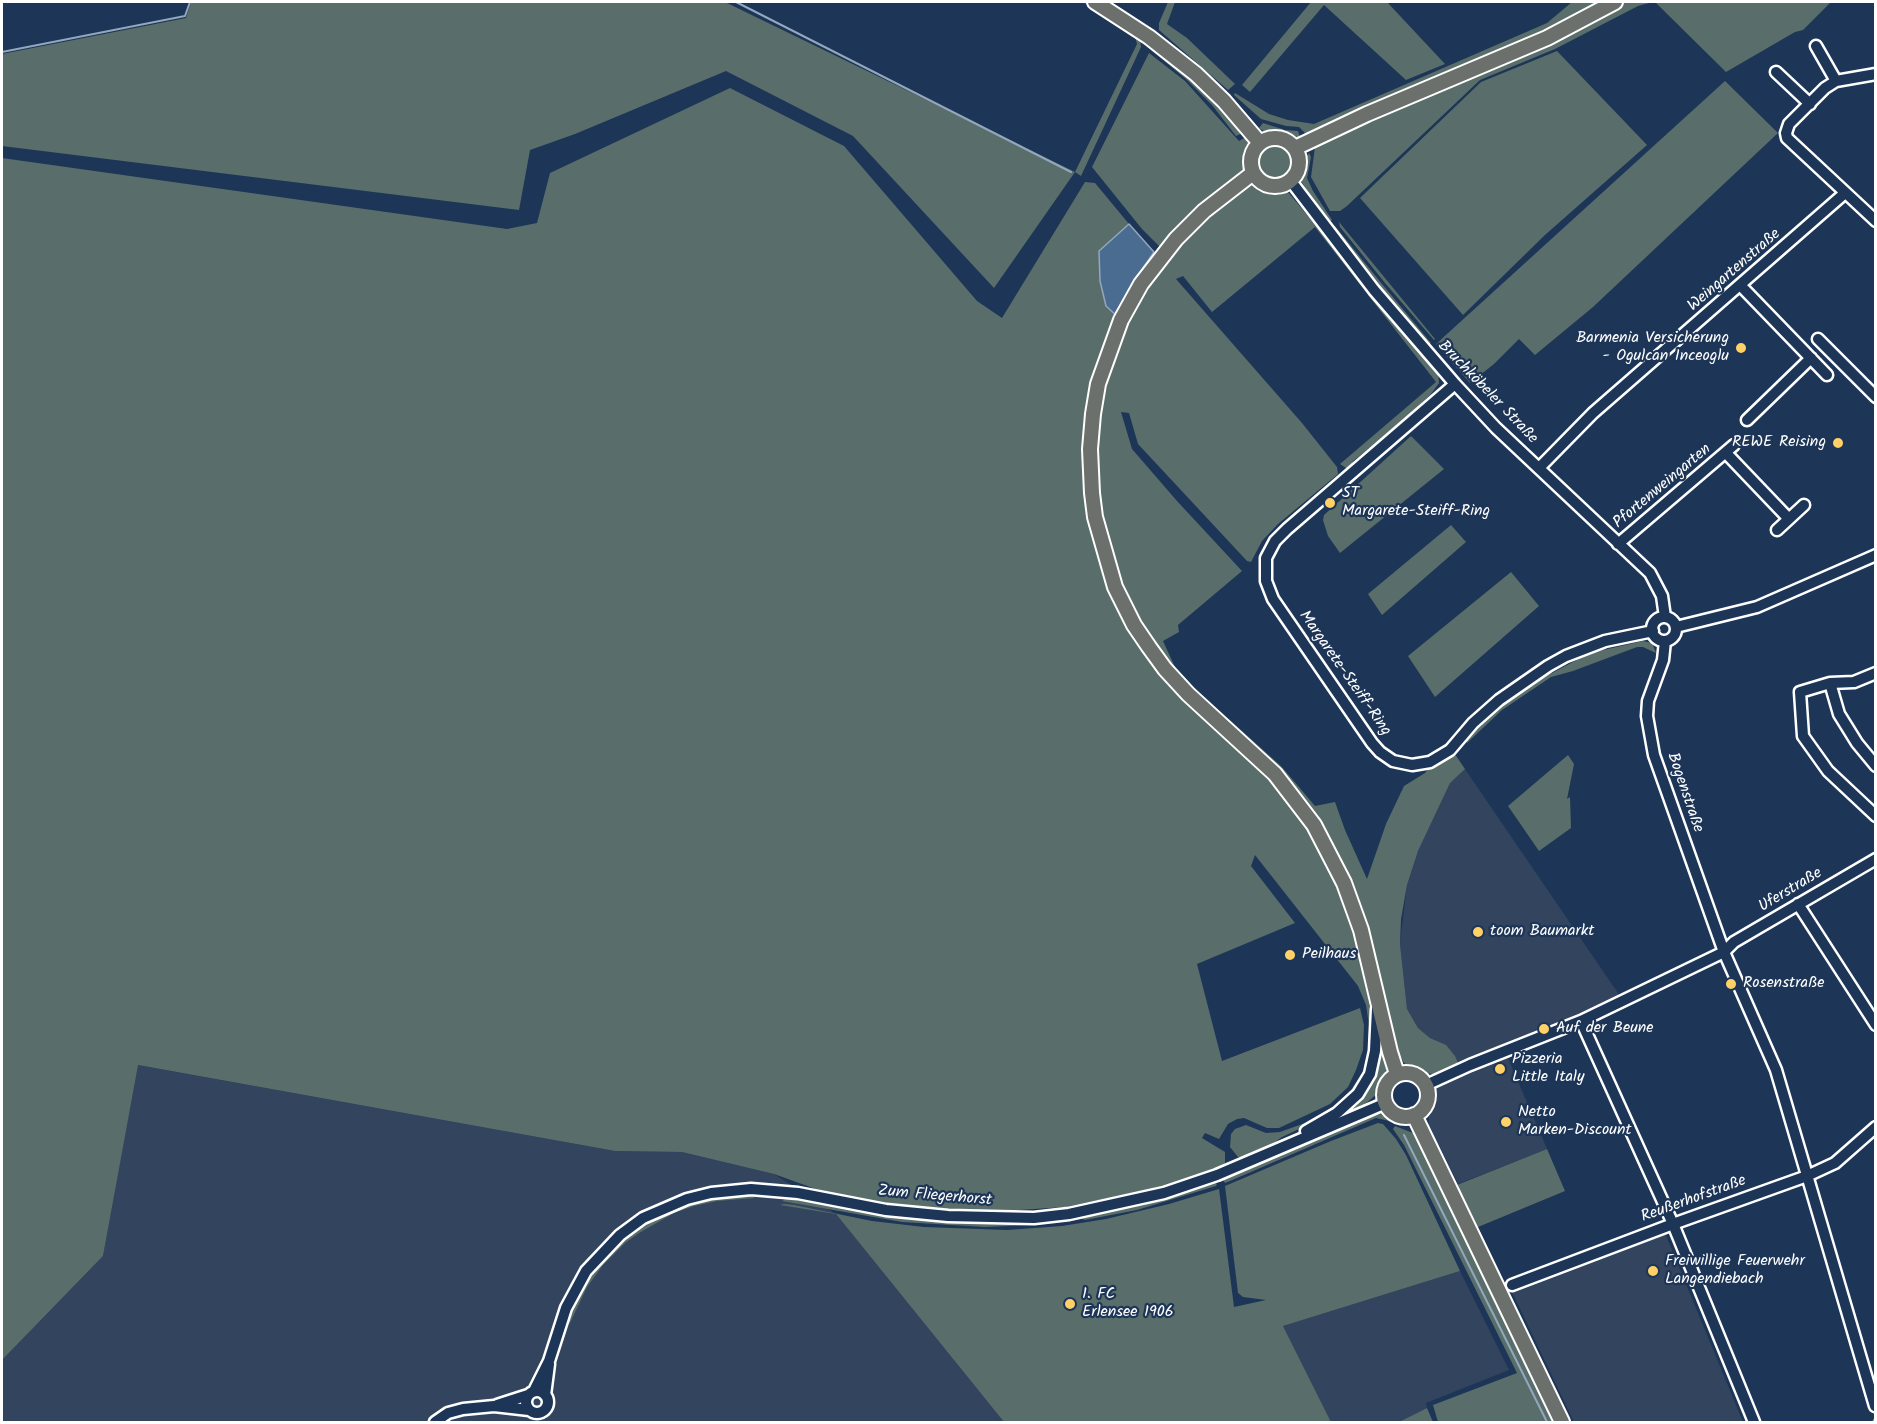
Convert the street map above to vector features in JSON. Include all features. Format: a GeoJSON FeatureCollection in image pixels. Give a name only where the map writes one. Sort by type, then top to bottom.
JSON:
{"type":"FeatureCollection","features":[{"type":"Feature","properties":{"kind":"main road"},"geometry":{"type":"LineString","coordinates":[[1095,2],[1149,37],[1196,74],[1224,101],[1260,143]]}},
{"type":"Feature","properties":{"kind":"main road"},"geometry":{"type":"LineString","coordinates":[[1295,148],[1367,114],[1547,38],[1616,2]]}},
{"type":"Feature","properties":{"kind":"main road"},"geometry":{"type":"LineString","coordinates":[[1275,138],[1290,143],[1295,148],[1298,155],[1298,169],[1284,184],[1263,183],[1253,172],[1251,156],[1260,143],[1275,138]]}},
{"type":"Feature","properties":{"kind":"main road"},"geometry":{"type":"LineString","coordinates":[[1253,172],[1204,212],[1176,239],[1141,284],[1121,320],[1098,384],[1093,414],[1091,471],[1095,517],[1115,587],[1134,625],[1154,655],[1188,694],[1275,774],[1314,825],[1344,883],[1360,930],[1397,1074]]}},
{"type":"Feature","properties":{"kind":"main road"},"geometry":{"type":"LineString","coordinates":[[1404,1072],[1417,1075],[1426,1085],[1428,1092],[1425,1106],[1414,1115],[1408,1117],[1394,1114],[1386,1103],[1384,1090],[1391,1078],[1397,1074],[1404,1072]]}},
{"type":"Feature","properties":{"kind":"main road"},"geometry":{"type":"LineString","coordinates":[[1414,1115],[1562,1422]]}},
{"type":"Feature","properties":{"kind":"street"},"geometry":{"type":"LineString","coordinates":[[1816,46],[1836,81]]}},
{"type":"Feature","properties":{"kind":"street"},"geometry":{"type":"LineString","coordinates":[[1776,72],[1810,104]]}},
{"type":"Feature","properties":{"kind":"street"},"geometry":{"type":"LineString","coordinates":[[1875,74],[1836,81],[1789,124],[1786,133],[1787,138],[1875,221]]}},
{"type":"Feature","properties":{"kind":"street","name":"Bruchköbeler Straße"},"geometry":{"type":"LineString","coordinates":[[1290,180],[1374,290],[1455,384],[1539,468],[1650,573],[1662,596],[1665,617]]}},
{"type":"Feature","properties":{"kind":"street","name":"Weingartenstraße"},"geometry":{"type":"LineString","coordinates":[[1539,468],[1593,413],[1845,193]]}},
{"type":"Feature","properties":{"kind":"street"},"geometry":{"type":"LineString","coordinates":[[1741,286],[1827,375]]}},
{"type":"Feature","properties":{"kind":"street"},"geometry":{"type":"LineString","coordinates":[[1818,339],[1875,397]]}},
{"type":"Feature","properties":{"kind":"street"},"geometry":{"type":"LineString","coordinates":[[1747,420],[1811,358]]}},
{"type":"Feature","properties":{"kind":"street","name":"Margarete-Steiff-Ring"},"geometry":{"type":"LineString","coordinates":[[1455,384],[1287,529],[1275,541],[1266,558],[1266,581],[1274,599],[1372,743],[1393,761],[1412,765],[1430,762],[1450,750],[1473,723],[1499,700],[1548,666],[1566,656],[1605,641],[1653,631]]}},
{"type":"Feature","properties":{"kind":"street","name":"Pfortenweingarten"},"geometry":{"type":"LineString","coordinates":[[1618,544],[1730,449],[1789,519]]}},
{"type":"Feature","properties":{"kind":"street"},"geometry":{"type":"LineString","coordinates":[[1777,530],[1804,505]]}},
{"type":"Feature","properties":{"kind":"street"},"geometry":{"type":"LineString","coordinates":[[1676,627],[1757,608],[1875,555]]}},
{"type":"Feature","properties":{"kind":"street"},"geometry":{"type":"LineString","coordinates":[[1665,617],[1672,620],[1676,627],[1672,638],[1665,641],[1658,639],[1653,631],[1655,622],[1665,617]]}},
{"type":"Feature","properties":{"kind":"street","name":"Bogenstraße"},"geometry":{"type":"LineString","coordinates":[[1665,641],[1663,660],[1648,701],[1647,716],[1654,755],[1724,952]]}},
{"type":"Feature","properties":{"kind":"street"},"geometry":{"type":"LineString","coordinates":[[1875,673],[1854,682],[1830,683],[1800,692],[1803,736],[1828,771],[1875,816]]}},
{"type":"Feature","properties":{"kind":"street"},"geometry":{"type":"LineString","coordinates":[[1830,683],[1839,714],[1875,766]]}},
{"type":"Feature","properties":{"kind":"street","name":"Uferstraße"},"geometry":{"type":"LineString","coordinates":[[1724,952],[1734,942],[1875,860]]}},
{"type":"Feature","properties":{"kind":"street"},"geometry":{"type":"LineString","coordinates":[[1798,904],[1875,1025]]}},
{"type":"Feature","properties":{"kind":"street"},"geometry":{"type":"LineString","coordinates":[[1426,1085],[1581,1021],[1724,952],[1776,1070],[1875,1406]]}},
{"type":"Feature","properties":{"kind":"street"},"geometry":{"type":"LineString","coordinates":[[1276,1150],[1337,1113],[1358,1094],[1370,1074],[1375,1051],[1377,999]]}},
{"type":"Feature","properties":{"kind":"street"},"geometry":{"type":"LineString","coordinates":[[1581,1021],[1673,1224],[1754,1422]]}},
{"type":"Feature","properties":{"kind":"street","name":"Zum Fliegerhorst"},"geometry":{"type":"LineString","coordinates":[[536,1394],[566,1308],[591,1264],[620,1235],[643,1218],[687,1199],[732,1190],[777,1191],[915,1214],[982,1217],[1055,1216],[1100,1209],[1164,1193],[1217,1175],[1386,1103]]}},
{"type":"Feature","properties":{"kind":"street","name":"Reußerhofstraße"},"geometry":{"type":"LineString","coordinates":[[1512,1285],[1808,1176],[1835,1163],[1875,1127]]}},
{"type":"Feature","properties":{"kind":"street"},"geometry":{"type":"LineString","coordinates":[[536,1394],[526,1403],[538,1422]]}},
{"type":"Feature","properties":{"kind":"street"},"geometry":{"type":"LineString","coordinates":[[435,1422],[448,1413],[494,1406],[536,1394],[548,1401],[546,1408],[548,1422]]}},
{"type":"Feature","properties":{"kind":"street"},"geometry":{"type":"LineString","coordinates":[[494,1406],[540,1412],[546,1408]]}},
{"type":"Feature","properties":{"kind":"shaded area"},"geometry":{"type":"Polygon","coordinates":[[[1129,224],[1154,252],[1139,274],[1118,317],[1106,306],[1100,281],[1099,251],[1129,224]]]}},
{"type":"Feature","properties":{"kind":"shaded area"},"geometry":{"type":"Polygon","coordinates":[[[1465,769],[1620,996],[1505,1051],[1547,1149],[1458,1184],[1429,1125],[1429,1111],[1435,1097],[1428,1076],[1454,1068],[1446,1046],[1430,1038],[1418,1028],[1407,1009],[1400,944],[1407,885],[1418,851],[1450,782],[1465,769]]]}},
{"type":"Feature","properties":{"kind":"shaded area"},"geometry":{"type":"Polygon","coordinates":[[[137,1065],[615,1151],[682,1152],[774,1174],[836,1214],[1004,1422],[2,1422],[2,1360],[103,1256],[137,1065]]]}},
{"type":"Feature","properties":{"kind":"shaded area"},"geometry":{"type":"Polygon","coordinates":[[[1665,1233],[1743,1422],[1574,1422],[1511,1290],[1665,1233]]]}},
{"type":"Feature","properties":{"kind":"shaded area"},"geometry":{"type":"Polygon","coordinates":[[[1460,1271],[1509,1370],[1426,1403],[1427,1408],[1399,1422],[1331,1422],[1283,1326],[1460,1271]]]}},
{"type":"Feature","properties":{"kind":"green space"},"geometry":{"type":"Polygon","coordinates":[[[191,2],[725,2],[1075,172],[994,288],[853,136],[726,71],[575,134],[530,150],[519,210],[2,146],[2,54],[186,18],[191,2]]]}},
{"type":"Feature","properties":{"kind":"green space"},"geometry":{"type":"Polygon","coordinates":[[[1083,2],[1089,2],[1139,34],[1141,47],[1081,176],[1075,172],[1137,44],[1135,36],[1083,2]]]}},
{"type":"Feature","properties":{"kind":"green space"},"geometry":{"type":"Polygon","coordinates":[[[1168,2],[1175,2],[1167,24],[1187,38],[1235,84],[1228,90],[1159,30],[1159,23],[1168,2]]]}},
{"type":"Feature","properties":{"kind":"green space"},"geometry":{"type":"Polygon","coordinates":[[[1311,2],[1387,2],[1445,64],[1406,80],[1324,5],[1250,92],[1242,85],[1311,2]]]}},
{"type":"Feature","properties":{"kind":"green space"},"geometry":{"type":"Polygon","coordinates":[[[1572,2],[1607,2],[1545,35],[1307,135],[1299,127],[1261,119],[1234,95],[1235,93],[1269,114],[1314,124],[1547,23],[1572,2]]]}},
{"type":"Feature","properties":{"kind":"green space"},"geometry":{"type":"Polygon","coordinates":[[[1625,2],[1653,2],[1638,6],[1555,49],[1480,80],[1347,206],[1340,211],[1330,211],[1311,177],[1315,147],[1350,127],[1604,14],[1625,2]]]}},
{"type":"Feature","properties":{"kind":"green space"},"geometry":{"type":"Polygon","coordinates":[[[1655,2],[1831,2],[1803,30],[1795,32],[1726,72],[1655,2]]]}},
{"type":"Feature","properties":{"kind":"green space"},"geometry":{"type":"Polygon","coordinates":[[[1153,48],[1207,90],[1243,133],[1236,136],[1212,105],[1186,79],[1151,50],[1153,48]]]}},
{"type":"Feature","properties":{"kind":"green space"},"geometry":{"type":"Polygon","coordinates":[[[1557,51],[1647,145],[1545,235],[1463,315],[1360,198],[1481,82],[1557,51]]]}},
{"type":"Feature","properties":{"kind":"green space"},"geometry":{"type":"Polygon","coordinates":[[[1149,53],[1185,81],[1239,141],[1246,137],[1249,144],[1247,163],[1242,172],[1226,183],[1161,248],[1142,229],[1092,167],[1149,53]]]}},
{"type":"Feature","properties":{"kind":"green space"},"geometry":{"type":"Polygon","coordinates":[[[1725,81],[1778,133],[1593,307],[1535,355],[1519,339],[1494,364],[1470,383],[1436,344],[1725,81]]]}},
{"type":"Feature","properties":{"kind":"green space"},"geometry":{"type":"Polygon","coordinates":[[[730,88],[844,146],[977,301],[1002,318],[1085,182],[1095,183],[1129,224],[1099,251],[1100,281],[1106,306],[1118,317],[1104,352],[1088,493],[1130,627],[1271,777],[1309,828],[1326,856],[1357,931],[1368,982],[1367,992],[1373,1024],[1367,1073],[1356,1093],[1337,1111],[1282,1137],[1267,1148],[1245,1158],[1238,1157],[1230,1147],[1231,1134],[1235,1129],[1246,1125],[1266,1133],[1280,1132],[1305,1123],[1333,1107],[1351,1090],[1363,1072],[1368,1052],[1369,1025],[1366,1005],[1358,986],[1255,855],[1251,866],[1295,923],[1197,964],[1222,1061],[1360,1008],[1364,1025],[1363,1050],[1348,1087],[1330,1104],[1279,1128],[1267,1128],[1244,1118],[1228,1124],[1219,1139],[1205,1133],[1202,1138],[1225,1152],[1225,1163],[1214,1170],[1161,1187],[1065,1207],[988,1212],[918,1209],[884,1204],[827,1193],[774,1174],[682,1152],[615,1151],[138,1065],[103,1256],[2,1360],[2,158],[507,229],[537,223],[550,173],[730,88]]]}},
{"type":"Feature","properties":{"kind":"green space"},"geometry":{"type":"Polygon","coordinates":[[[1263,123],[1285,130],[1298,131],[1300,137],[1291,138],[1265,132],[1259,128],[1263,123]]]}},
{"type":"Feature","properties":{"kind":"green space"},"geometry":{"type":"Polygon","coordinates":[[[1275,142],[1282,143],[1288,148],[1293,154],[1293,168],[1288,174],[1282,179],[1275,180],[1268,179],[1262,174],[1257,168],[1256,161],[1257,154],[1262,148],[1268,143],[1275,142]]]}},
{"type":"Feature","properties":{"kind":"green space"},"geometry":{"type":"Polygon","coordinates":[[[1309,153],[1311,157],[1307,178],[1332,220],[1327,222],[1301,181],[1302,163],[1309,153]]]}},
{"type":"Feature","properties":{"kind":"green space"},"geometry":{"type":"Polygon","coordinates":[[[1249,185],[1288,192],[1438,372],[1439,383],[1431,394],[1397,426],[1353,461],[1350,468],[1346,468],[1340,464],[1436,382],[1315,227],[1212,312],[1183,276],[1176,279],[1302,423],[1337,467],[1338,474],[1278,524],[1262,541],[1251,562],[1247,561],[1138,444],[1129,413],[1121,412],[1132,449],[1242,571],[1178,625],[1179,632],[1163,641],[1175,667],[1193,687],[1281,766],[1315,806],[1335,802],[1367,879],[1386,824],[1404,786],[1425,773],[1448,744],[1465,769],[1450,783],[1418,851],[1407,885],[1401,919],[1400,944],[1407,1009],[1418,1028],[1430,1038],[1446,1045],[1458,1063],[1454,1068],[1434,1074],[1424,1073],[1404,1063],[1397,1050],[1322,828],[1172,670],[1141,626],[1122,588],[1100,519],[1095,452],[1103,386],[1126,322],[1163,262],[1209,214],[1249,185]]]}},
{"type":"Feature","properties":{"kind":"green space"},"geometry":{"type":"Polygon","coordinates":[[[1339,222],[1434,340],[1385,283],[1340,227],[1339,222]]]}},
{"type":"Feature","properties":{"kind":"green space"},"geometry":{"type":"Polygon","coordinates":[[[1335,226],[1431,343],[1427,344],[1379,288],[1334,231],[1335,226]]]}},
{"type":"Feature","properties":{"kind":"green space"},"geometry":{"type":"Polygon","coordinates":[[[1411,436],[1444,469],[1340,553],[1328,536],[1323,520],[1324,515],[1411,436]]]}},
{"type":"Feature","properties":{"kind":"green space"},"geometry":{"type":"Polygon","coordinates":[[[1451,525],[1466,542],[1382,615],[1368,594],[1451,525]]]}},
{"type":"Feature","properties":{"kind":"green space"},"geometry":{"type":"Polygon","coordinates":[[[1511,572],[1539,606],[1435,697],[1408,656],[1511,572]]]}},
{"type":"Feature","properties":{"kind":"green space"},"geometry":{"type":"Polygon","coordinates":[[[1643,641],[1652,643],[1656,653],[1643,647],[1637,647],[1551,677],[1502,710],[1467,743],[1465,739],[1488,716],[1535,682],[1590,653],[1643,641]]]}},
{"type":"Feature","properties":{"kind":"green space"},"geometry":{"type":"Polygon","coordinates":[[[1568,755],[1574,764],[1567,799],[1570,797],[1571,828],[1539,851],[1508,806],[1568,755]]]}},
{"type":"Feature","properties":{"kind":"green space"},"geometry":{"type":"Polygon","coordinates":[[[1381,1041],[1387,1073],[1379,1092],[1364,1105],[1338,1118],[1359,1097],[1381,1041]]]}},
{"type":"Feature","properties":{"kind":"green space"},"geometry":{"type":"Polygon","coordinates":[[[1384,1113],[1412,1126],[1376,1118],[1230,1181],[1225,1183],[1223,1180],[1352,1123],[1384,1113]]]}},
{"type":"Feature","properties":{"kind":"green space","name":"1. FC Erlensee 1906"},"geometry":{"type":"Polygon","coordinates":[[[1378,1123],[1383,1124],[1406,1155],[1460,1271],[1283,1326],[1331,1422],[1004,1422],[836,1214],[780,1205],[794,1205],[872,1221],[924,1227],[1007,1230],[1062,1226],[1106,1219],[1219,1189],[1234,1307],[1266,1300],[1243,1297],[1238,1293],[1225,1186],[1378,1123]]]}},
{"type":"Feature","properties":{"kind":"green space"},"geometry":{"type":"Polygon","coordinates":[[[1395,1126],[1413,1133],[1416,1131],[1558,1422],[1438,1422],[1433,1405],[1517,1373],[1404,1145],[1393,1129],[1395,1126]]]}},
{"type":"Feature","properties":{"kind":"green space"},"geometry":{"type":"Polygon","coordinates":[[[1547,1149],[1565,1191],[1478,1227],[1457,1185],[1547,1149]]]}},
{"type":"Feature","properties":{"kind":"green space"},"geometry":{"type":"Polygon","coordinates":[[[1214,1182],[1216,1186],[1137,1210],[1085,1220],[1080,1218],[1166,1197],[1214,1182]]]}},
{"type":"Feature","properties":{"kind":"green space"},"geometry":{"type":"Polygon","coordinates":[[[749,1194],[755,1198],[717,1201],[674,1213],[625,1243],[603,1265],[587,1287],[570,1323],[567,1324],[571,1308],[591,1273],[624,1238],[647,1222],[689,1203],[713,1197],[749,1194]]]}},
{"type":"Feature","properties":{"kind":"green space"},"geometry":{"type":"Polygon","coordinates":[[[788,1198],[915,1220],[1029,1223],[1032,1225],[985,1227],[902,1222],[782,1201],[788,1198]]]}},
{"type":"Feature","properties":{"kind":"green space"},"geometry":{"type":"Polygon","coordinates":[[[1427,1408],[1433,1422],[1399,1422],[1427,1408]]]}},
{"type":"Feature","properties":{"kind":"waterway"},"geometry":{"type":"LineString","coordinates":[[2,52],[185,16],[190,2]]}},
{"type":"Feature","properties":{"kind":"waterway"},"geometry":{"type":"LineString","coordinates":[[736,2],[1071,172]]}},
{"type":"Feature","properties":{"kind":"waterway"},"geometry":{"type":"LineString","coordinates":[[1107,2],[1145,26]]}},
{"type":"Feature","properties":{"kind":"waterway"},"geometry":{"type":"LineString","coordinates":[[1404,1135],[1547,1422]]}},
{"type":"Feature","properties":{"kind":"waterway"},"geometry":{"type":"LineString","coordinates":[[1873,1422],[1876,1417]]}},
{"type":"Feature","properties":{"kind":"place","name":"Barmenia Versicherung - Ogulcan Inceoglu"},"geometry":{"type":"Point","coordinates":[1741,348]}},
{"type":"Feature","properties":{"kind":"place","name":"REWE Reising"},"geometry":{"type":"Point","coordinates":[1838,443]}},
{"type":"Feature","properties":{"kind":"place","name":"ST Margarete-Steiff-Ring"},"geometry":{"type":"Point","coordinates":[1330,503]}},
{"type":"Feature","properties":{"kind":"place","name":"toom Baumarkt"},"geometry":{"type":"Point","coordinates":[1478,932]}},
{"type":"Feature","properties":{"kind":"place","name":"Peilhaus"},"geometry":{"type":"Point","coordinates":[1290,955]}},
{"type":"Feature","properties":{"kind":"place","name":"Rosenstraße"},"geometry":{"type":"Point","coordinates":[1731,984]}},
{"type":"Feature","properties":{"kind":"place","name":"Auf der Beune"},"geometry":{"type":"Point","coordinates":[1544,1029]}},
{"type":"Feature","properties":{"kind":"place","name":"Pizzeria Little Italy"},"geometry":{"type":"Point","coordinates":[1500,1069]}},
{"type":"Feature","properties":{"kind":"place","name":"Netto Marken-Discount"},"geometry":{"type":"Point","coordinates":[1506,1122]}},
{"type":"Feature","properties":{"kind":"place","name":"Freiwillige Feuerwehr Langendiebach"},"geometry":{"type":"Point","coordinates":[1653,1271]}},
{"type":"Feature","properties":{"kind":"place","name":"1. FC Erlensee 1906"},"geometry":{"type":"Point","coordinates":[1070,1304]}}]}
